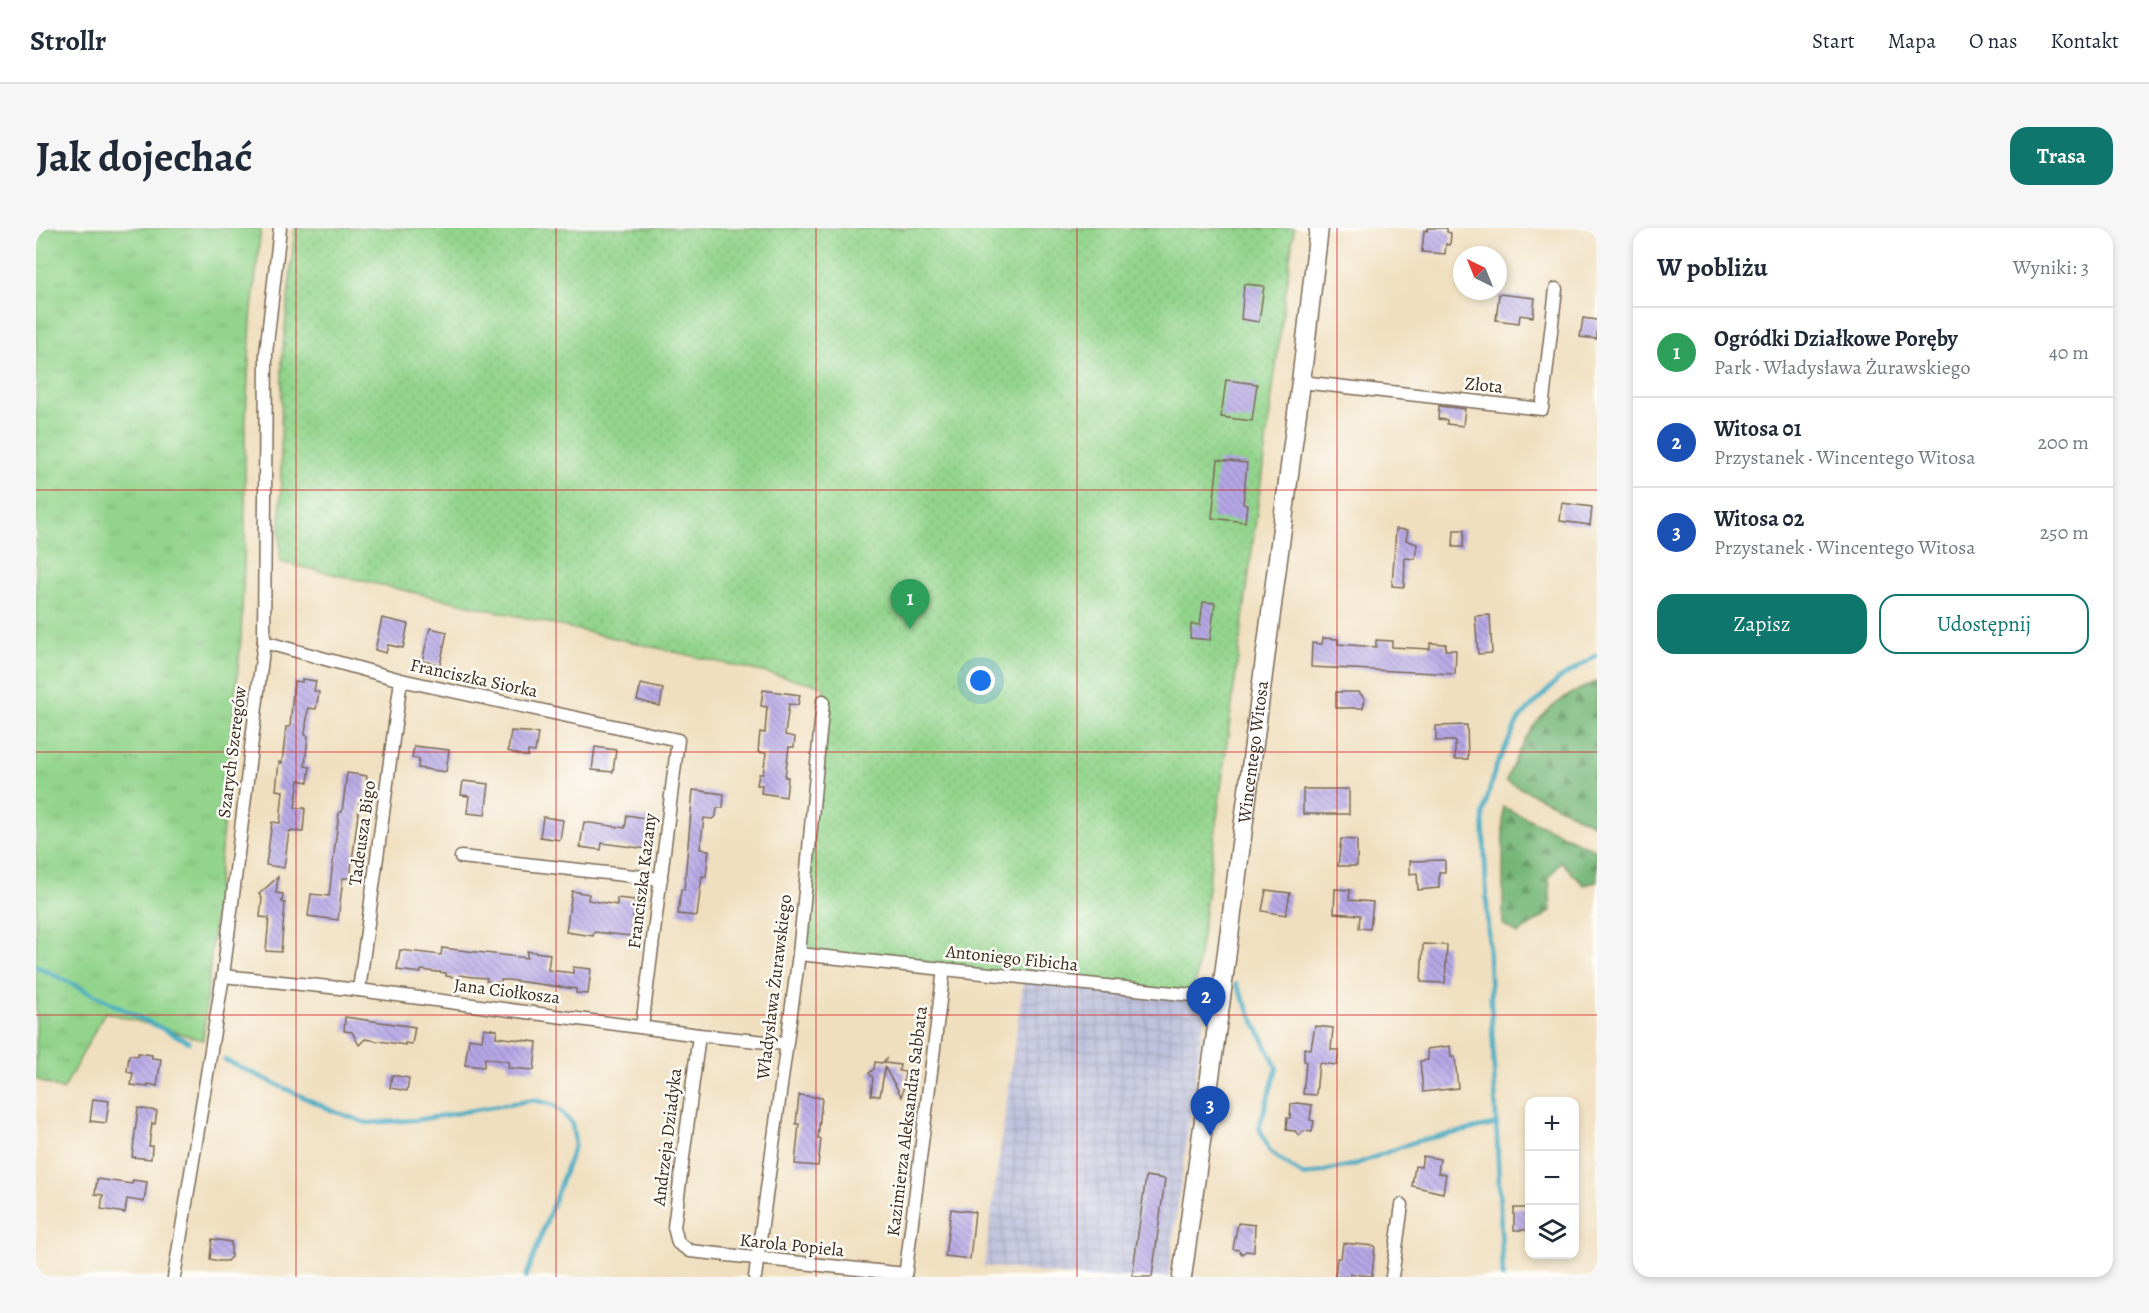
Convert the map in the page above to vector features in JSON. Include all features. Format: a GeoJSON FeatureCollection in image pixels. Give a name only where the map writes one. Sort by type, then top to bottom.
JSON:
{"type":"FeatureCollection","features":[{"type":"Feature","properties":{"kind":"street","name":"Szarych Szeregów"},"geometry":{"type":"LineString","coordinates":[[174,1277],[223,976],[264,642],[266,353],[280,228]]}},
{"type":"Feature","properties":{"kind":"street","name":"Wincentego Witosa"},"geometry":{"type":"LineString","coordinates":[[1182,1277],[1302,382],[1319,228]]}},
{"type":"Feature","properties":{"kind":"street","name":"Złota"},"geometry":{"type":"LineString","coordinates":[[1302,382],[1542,410],[1556,289]]}},
{"type":"Feature","properties":{"kind":"street","name":"Franciszka Siorka"},"geometry":{"type":"LineString","coordinates":[[264,642],[401,680],[678,740]]}},
{"type":"Feature","properties":{"kind":"street","name":"Tadeusza Bigo"},"geometry":{"type":"LineString","coordinates":[[359,990],[401,680]]}},
{"type":"Feature","properties":{"kind":"street","name":"Władysława Żurawskiego"},"geometry":{"type":"LineString","coordinates":[[755,1277],[799,954],[823,701]]}},
{"type":"Feature","properties":{"kind":"street","name":"Franciszka Kazany"},"geometry":{"type":"LineString","coordinates":[[642,1027],[678,740]]}},
{"type":"Feature","properties":{"kind":"street"},"geometry":{"type":"LineString","coordinates":[[461,857],[661,879]]}},
{"type":"Feature","properties":{"kind":"street","name":"Antoniego Fibicha"},"geometry":{"type":"LineString","coordinates":[[799,954],[1221,998]]}},
{"type":"Feature","properties":{"kind":"street","name":"Kazimierza Aleksandra Sabbata"},"geometry":{"type":"LineString","coordinates":[[905,1276],[944,969]]}},
{"type":"Feature","properties":{"kind":"street","name":"Jana Ciołkosza"},"geometry":{"type":"LineString","coordinates":[[223,976],[359,990],[699,1035],[785,1044]]}},
{"type":"Feature","properties":{"kind":"street","name":"Andrzeja Dziadyka"},"geometry":{"type":"LineString","coordinates":[[678,1243],[674,1227],[699,1035]]}},
{"type":"Feature","properties":{"kind":"street"},"geometry":{"type":"LineString","coordinates":[[1392,1277],[1402,1205]]}},
{"type":"Feature","properties":{"kind":"street","name":"Karola Popiela"},"geometry":{"type":"LineString","coordinates":[[678,1243],[690,1251],[905,1276]]}},
{"type":"Feature","properties":{"kind":"shaded area"},"geometry":{"type":"Polygon","coordinates":[[[1024,977],[1194,995],[1204,1015],[1168,1277],[1085,1277],[984,1266],[1024,977]]]}},
{"type":"Feature","properties":{"kind":"green space"},"geometry":{"type":"Polygon","coordinates":[[[36,228],[261,228],[251,319],[245,436],[245,535],[241,638],[203,1040],[105,1012],[63,1090],[36,1079],[36,228]]]}},
{"type":"Feature","properties":{"kind":"green space"},"geometry":{"type":"Polygon","coordinates":[[[295,228],[1294,228],[1194,995],[799,954],[824,686],[280,562],[282,360],[295,228]]]}},
{"type":"Feature","properties":{"kind":"green space"},"geometry":{"type":"Polygon","coordinates":[[[1597,682],[1597,826],[1506,781],[1521,747],[1539,720],[1563,699],[1597,682]]]}},
{"type":"Feature","properties":{"kind":"green space"},"geometry":{"type":"Polygon","coordinates":[[[1503,807],[1597,851],[1597,882],[1584,885],[1561,862],[1549,877],[1551,911],[1518,934],[1503,924],[1503,807]]]}},
{"type":"Feature","properties":{"kind":"building"},"geometry":{"type":"Polygon","coordinates":[[[1428,228],[1447,228],[1447,232],[1451,233],[1450,245],[1446,244],[1445,254],[1422,252],[1424,230],[1427,231],[1428,228]]]}},
{"type":"Feature","properties":{"kind":"building"},"geometry":{"type":"Polygon","coordinates":[[[1244,284],[1264,286],[1259,322],[1241,319],[1244,284]]]}},
{"type":"Feature","properties":{"kind":"building"},"geometry":{"type":"Polygon","coordinates":[[[1507,295],[1535,298],[1533,317],[1520,315],[1519,323],[1496,320],[1498,300],[1507,300],[1507,295]]]}},
{"type":"Feature","properties":{"kind":"building"},"geometry":{"type":"Polygon","coordinates":[[[1583,318],[1597,320],[1597,339],[1580,337],[1583,318]]]}},
{"type":"Feature","properties":{"kind":"building"},"geometry":{"type":"Polygon","coordinates":[[[1226,380],[1257,384],[1252,421],[1221,417],[1226,380]]]}},
{"type":"Feature","properties":{"kind":"building"},"geometry":{"type":"Polygon","coordinates":[[[1439,406],[1465,409],[1463,426],[1447,424],[1447,420],[1438,419],[1439,406]]]}},
{"type":"Feature","properties":{"kind":"building"},"geometry":{"type":"Polygon","coordinates":[[[1218,460],[1247,463],[1243,504],[1247,505],[1245,522],[1212,518],[1218,460]]]}},
{"type":"Feature","properties":{"kind":"building"},"geometry":{"type":"Polygon","coordinates":[[[1562,503],[1592,507],[1590,525],[1560,521],[1562,503]]]}},
{"type":"Feature","properties":{"kind":"building"},"geometry":{"type":"Polygon","coordinates":[[[1396,529],[1408,530],[1406,540],[1417,544],[1415,559],[1405,558],[1404,587],[1392,586],[1396,529]]]}},
{"type":"Feature","properties":{"kind":"building"},"geometry":{"type":"Polygon","coordinates":[[[1454,530],[1464,530],[1463,547],[1453,547],[1454,530]]]}},
{"type":"Feature","properties":{"kind":"building"},"geometry":{"type":"Polygon","coordinates":[[[1203,602],[1215,603],[1210,640],[1190,638],[1191,624],[1200,625],[1203,602]]]}},
{"type":"Feature","properties":{"kind":"building"},"geometry":{"type":"Polygon","coordinates":[[[1490,615],[1492,653],[1478,654],[1475,616],[1490,615]]]}},
{"type":"Feature","properties":{"kind":"building"},"geometry":{"type":"Polygon","coordinates":[[[382,618],[408,624],[403,648],[388,645],[386,653],[375,650],[382,618]]]}},
{"type":"Feature","properties":{"kind":"building"},"geometry":{"type":"Polygon","coordinates":[[[430,628],[447,632],[440,665],[422,661],[430,628]]]}},
{"type":"Feature","properties":{"kind":"building"},"geometry":{"type":"Polygon","coordinates":[[[1323,638],[1338,639],[1338,644],[1376,647],[1376,640],[1392,641],[1392,647],[1430,649],[1430,643],[1446,644],[1445,650],[1456,650],[1455,674],[1311,667],[1312,643],[1322,644],[1323,638]]]}},
{"type":"Feature","properties":{"kind":"building"},"geometry":{"type":"Polygon","coordinates":[[[302,679],[316,681],[314,691],[319,692],[316,709],[308,708],[305,766],[310,767],[308,782],[299,780],[295,808],[305,808],[303,832],[289,831],[284,868],[266,865],[272,822],[280,823],[283,791],[276,790],[286,727],[290,727],[294,681],[302,682],[302,679]]]}},
{"type":"Feature","properties":{"kind":"building"},"geometry":{"type":"Polygon","coordinates":[[[641,684],[663,689],[660,706],[637,700],[641,684]]]}},
{"type":"Feature","properties":{"kind":"building"},"geometry":{"type":"Polygon","coordinates":[[[763,690],[800,695],[798,705],[789,704],[785,735],[795,737],[794,747],[789,747],[785,777],[788,777],[786,797],[761,793],[762,785],[757,785],[759,774],[763,774],[766,753],[758,752],[760,732],[765,733],[767,707],[761,706],[763,690]]]}},
{"type":"Feature","properties":{"kind":"building"},"geometry":{"type":"Polygon","coordinates":[[[1336,692],[1359,692],[1365,699],[1363,708],[1336,708],[1336,692]]]}},
{"type":"Feature","properties":{"kind":"building"},"geometry":{"type":"Polygon","coordinates":[[[1467,725],[1468,759],[1455,759],[1455,741],[1436,741],[1436,726],[1467,725]]]}},
{"type":"Feature","properties":{"kind":"building"},"geometry":{"type":"Polygon","coordinates":[[[511,731],[538,733],[535,752],[528,751],[528,756],[523,756],[508,751],[511,731]]]}},
{"type":"Feature","properties":{"kind":"building"},"geometry":{"type":"Polygon","coordinates":[[[414,746],[449,750],[446,772],[418,768],[419,759],[412,758],[414,746]]]}},
{"type":"Feature","properties":{"kind":"building"},"geometry":{"type":"Polygon","coordinates":[[[595,747],[616,750],[613,772],[592,770],[595,747]]]}},
{"type":"Feature","properties":{"kind":"building"},"geometry":{"type":"Polygon","coordinates":[[[347,773],[367,776],[364,799],[360,798],[350,878],[343,878],[338,920],[308,916],[311,894],[329,896],[339,812],[342,812],[347,773]]]}},
{"type":"Feature","properties":{"kind":"building"},"geometry":{"type":"Polygon","coordinates":[[[463,781],[489,784],[485,815],[467,813],[469,796],[461,795],[463,781]]]}},
{"type":"Feature","properties":{"kind":"building"},"geometry":{"type":"Polygon","coordinates":[[[1303,789],[1349,789],[1349,814],[1303,814],[1303,789]]]}},
{"type":"Feature","properties":{"kind":"building"},"geometry":{"type":"Polygon","coordinates":[[[693,790],[724,794],[723,808],[717,808],[716,816],[712,819],[704,818],[700,849],[709,850],[706,877],[702,876],[697,916],[678,914],[681,889],[684,890],[693,790]]]}},
{"type":"Feature","properties":{"kind":"building"},"geometry":{"type":"Polygon","coordinates":[[[627,815],[651,819],[647,849],[602,843],[601,850],[580,847],[584,822],[625,828],[627,815]]]}},
{"type":"Feature","properties":{"kind":"building"},"geometry":{"type":"Polygon","coordinates":[[[543,817],[563,820],[560,840],[540,837],[543,817]]]}},
{"type":"Feature","properties":{"kind":"building"},"geometry":{"type":"Polygon","coordinates":[[[1341,839],[1357,840],[1357,866],[1338,866],[1341,839]]]}},
{"type":"Feature","properties":{"kind":"building"},"geometry":{"type":"Polygon","coordinates":[[[1445,860],[1445,872],[1439,872],[1439,888],[1418,890],[1417,873],[1410,874],[1410,861],[1445,860]]]}},
{"type":"Feature","properties":{"kind":"building"},"geometry":{"type":"Polygon","coordinates":[[[278,877],[276,893],[283,894],[282,902],[285,903],[281,952],[266,951],[269,918],[260,917],[262,898],[259,894],[278,877]]]}},
{"type":"Feature","properties":{"kind":"building"},"geometry":{"type":"Polygon","coordinates":[[[1335,889],[1350,890],[1349,900],[1373,902],[1370,929],[1359,928],[1360,915],[1334,913],[1335,889]]]}},
{"type":"Feature","properties":{"kind":"building"},"geometry":{"type":"Polygon","coordinates":[[[1266,890],[1290,893],[1286,915],[1262,911],[1266,890]]]}},
{"type":"Feature","properties":{"kind":"building"},"geometry":{"type":"Polygon","coordinates":[[[572,891],[589,894],[588,900],[617,905],[617,898],[635,900],[631,936],[594,932],[593,936],[566,932],[572,891]]]}},
{"type":"Feature","properties":{"kind":"building"},"geometry":{"type":"Polygon","coordinates":[[[1423,944],[1447,945],[1445,983],[1421,982],[1423,944]]]}},
{"type":"Feature","properties":{"kind":"building"},"geometry":{"type":"Polygon","coordinates":[[[442,948],[527,958],[527,951],[550,954],[548,970],[573,973],[573,967],[591,969],[588,994],[576,993],[576,989],[508,980],[501,980],[501,983],[486,981],[487,978],[460,975],[459,978],[446,976],[446,973],[397,970],[400,950],[441,955],[442,948]]]}},
{"type":"Feature","properties":{"kind":"building"},"geometry":{"type":"Polygon","coordinates":[[[345,1017],[415,1027],[412,1044],[365,1039],[359,1045],[352,1032],[344,1031],[345,1017]]]}},
{"type":"Feature","properties":{"kind":"building"},"geometry":{"type":"Polygon","coordinates":[[[1315,1026],[1333,1028],[1331,1050],[1339,1050],[1337,1065],[1319,1063],[1316,1095],[1303,1094],[1306,1062],[1304,1061],[1304,1048],[1311,1049],[1315,1026]]]}},
{"type":"Feature","properties":{"kind":"building"},"geometry":{"type":"Polygon","coordinates":[[[484,1028],[497,1030],[496,1037],[537,1042],[534,1070],[508,1068],[509,1062],[485,1058],[484,1067],[465,1065],[469,1038],[482,1040],[484,1028]]]}},
{"type":"Feature","properties":{"kind":"building"},"geometry":{"type":"Polygon","coordinates":[[[1450,1046],[1451,1057],[1455,1057],[1458,1088],[1423,1092],[1420,1061],[1428,1060],[1427,1049],[1450,1046]]]}},
{"type":"Feature","properties":{"kind":"building"},"geometry":{"type":"Polygon","coordinates":[[[138,1053],[161,1059],[157,1086],[131,1085],[133,1073],[127,1072],[129,1055],[138,1056],[138,1053]]]}},
{"type":"Feature","properties":{"kind":"building"},"geometry":{"type":"Polygon","coordinates":[[[886,1059],[885,1063],[900,1065],[899,1071],[905,1072],[902,1097],[885,1068],[880,1096],[871,1095],[873,1078],[869,1073],[874,1069],[875,1062],[882,1063],[886,1059]]]}},
{"type":"Feature","properties":{"kind":"building"},"geometry":{"type":"Polygon","coordinates":[[[392,1075],[409,1078],[407,1091],[390,1088],[392,1075]]]}},
{"type":"Feature","properties":{"kind":"building"},"geometry":{"type":"Polygon","coordinates":[[[799,1095],[822,1098],[818,1166],[795,1164],[799,1095]]]}},
{"type":"Feature","properties":{"kind":"building"},"geometry":{"type":"Polygon","coordinates":[[[93,1099],[109,1101],[106,1123],[90,1121],[93,1099]]]}},
{"type":"Feature","properties":{"kind":"building"},"geometry":{"type":"Polygon","coordinates":[[[1291,1104],[1312,1105],[1310,1120],[1314,1121],[1312,1132],[1304,1131],[1299,1136],[1295,1131],[1286,1130],[1291,1104]]]}},
{"type":"Feature","properties":{"kind":"building"},"geometry":{"type":"Polygon","coordinates":[[[138,1108],[157,1111],[155,1124],[152,1123],[149,1146],[152,1146],[151,1159],[132,1157],[138,1108]]]}},
{"type":"Feature","properties":{"kind":"building"},"geometry":{"type":"Polygon","coordinates":[[[1423,1156],[1440,1159],[1438,1173],[1446,1174],[1443,1193],[1412,1186],[1415,1166],[1421,1167],[1423,1156]]]}},
{"type":"Feature","properties":{"kind":"building"},"geometry":{"type":"Polygon","coordinates":[[[1146,1176],[1165,1179],[1152,1277],[1132,1277],[1146,1176]]]}},
{"type":"Feature","properties":{"kind":"building"},"geometry":{"type":"Polygon","coordinates":[[[97,1179],[132,1184],[133,1180],[147,1182],[144,1202],[127,1199],[125,1213],[101,1209],[103,1195],[95,1194],[97,1179]]]}},
{"type":"Feature","properties":{"kind":"building"},"geometry":{"type":"Polygon","coordinates":[[[1514,1208],[1525,1208],[1525,1230],[1514,1230],[1514,1208]]]}},
{"type":"Feature","properties":{"kind":"building"},"geometry":{"type":"Polygon","coordinates":[[[951,1209],[975,1212],[970,1259],[945,1256],[951,1209]]]}},
{"type":"Feature","properties":{"kind":"building"},"geometry":{"type":"Polygon","coordinates":[[[1238,1223],[1255,1225],[1254,1252],[1246,1251],[1242,1254],[1239,1250],[1233,1249],[1238,1223]]]}},
{"type":"Feature","properties":{"kind":"building"},"geometry":{"type":"Polygon","coordinates":[[[212,1239],[231,1242],[231,1257],[227,1261],[210,1259],[212,1239]]]}},
{"type":"Feature","properties":{"kind":"building"},"geometry":{"type":"Polygon","coordinates":[[[1343,1243],[1375,1246],[1372,1276],[1350,1274],[1350,1277],[1335,1277],[1337,1258],[1341,1258],[1343,1243]]]}},
{"type":"Feature","properties":{"kind":"waterway"},"geometry":{"type":"LineString","coordinates":[[1503,1277],[1483,815],[1495,769],[1519,719],[1559,679],[1597,655]]}},
{"type":"Feature","properties":{"kind":"waterway"},"geometry":{"type":"LineString","coordinates":[[36,966],[189,1042]]}},
{"type":"Feature","properties":{"kind":"waterway"},"geometry":{"type":"LineString","coordinates":[[1236,984],[1277,1068],[1259,1127],[1270,1152],[1304,1176],[1356,1164],[1417,1141],[1497,1124]]}},
{"type":"Feature","properties":{"kind":"waterway"},"geometry":{"type":"LineString","coordinates":[[225,1060],[333,1111],[367,1123],[417,1120],[533,1100],[554,1105],[572,1123],[575,1144],[526,1277]]}},
{"type":"Feature","properties":{"kind":"place","name":"Ogródki Działkowe Poręby"},"geometry":{"type":"Point","coordinates":[910,629]}},
{"type":"Feature","properties":{"kind":"place","name":"Witosa 01"},"geometry":{"type":"Point","coordinates":[1206,1027]}},
{"type":"Feature","properties":{"kind":"place","name":"Witosa 02"},"geometry":{"type":"Point","coordinates":[1210,1136]}}]}
